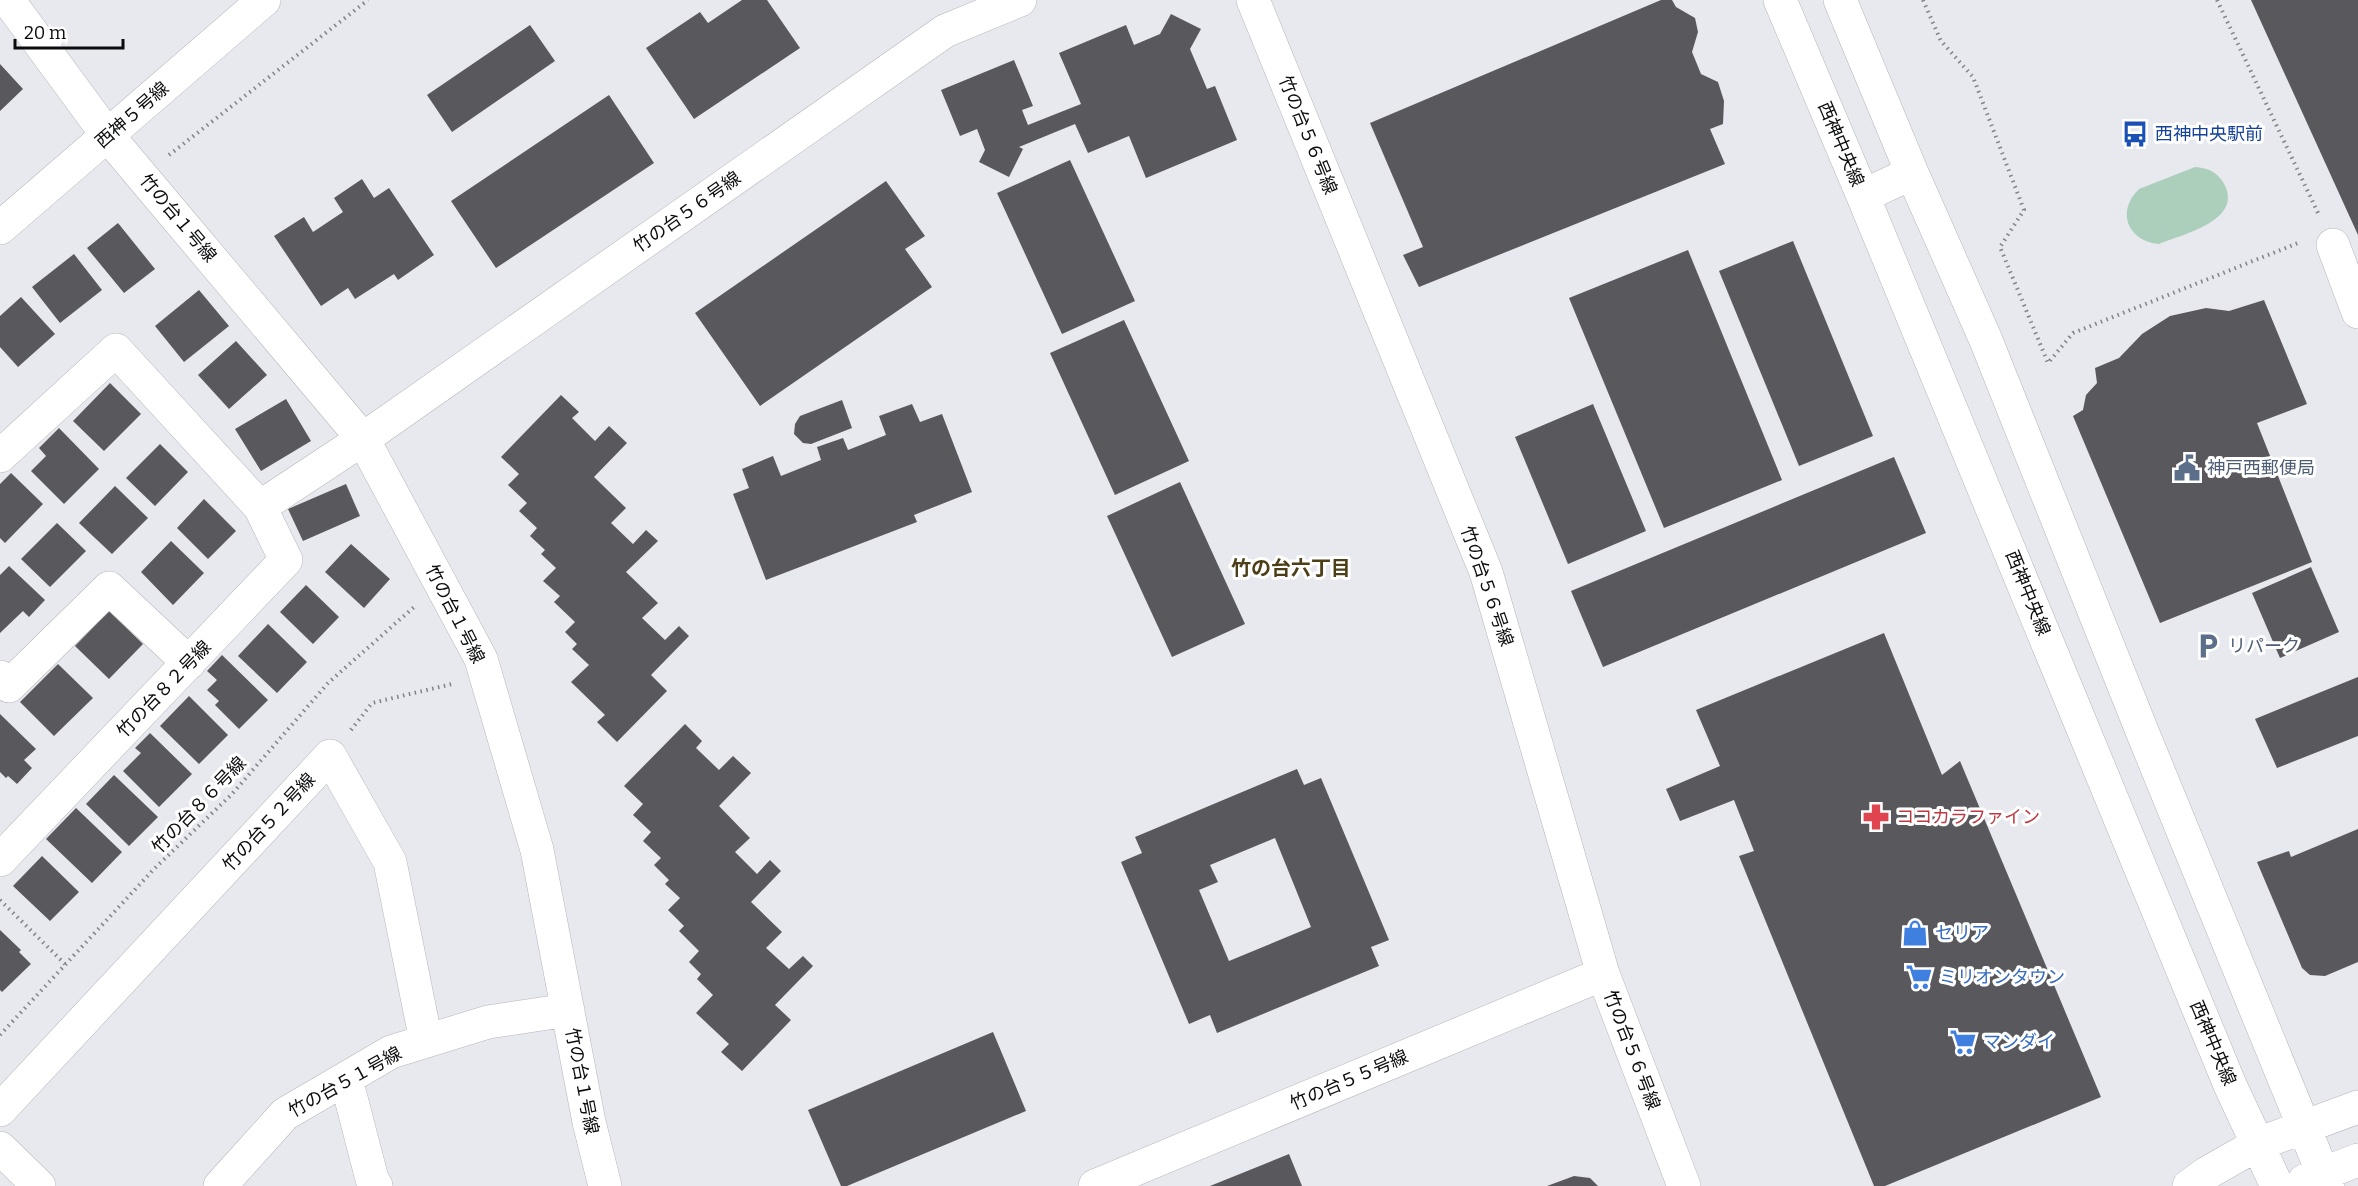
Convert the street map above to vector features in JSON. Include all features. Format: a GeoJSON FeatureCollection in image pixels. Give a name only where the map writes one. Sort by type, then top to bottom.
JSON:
{"type":"FeatureCollection","features":[{"type":"Feature","properties":{"kind":"street","name":"竹の台１号線"},"geometry":{"type":"LineString","coordinates":[[8,0],[108,136],[363,439],[480,659],[537,850],[589,1122],[605,1186]]}},
{"type":"Feature","properties":{"kind":"street","name":"西神５号線"},"geometry":{"type":"LineString","coordinates":[[0,228],[264,0]]}},
{"type":"Feature","properties":{"kind":"street","name":"竹の台５６号線"},"geometry":{"type":"LineString","coordinates":[[363,439],[945,31],[1020,0]]}},
{"type":"Feature","properties":{"kind":"street","name":"竹の台５６号線"},"geometry":{"type":"LineString","coordinates":[[1253,0],[1486,572],[1603,974],[1684,1186]]}},
{"type":"Feature","properties":{"kind":"street","name":"西神中央線"},"geometry":{"type":"LineString","coordinates":[[1780,0],[2230,1085],[2277,1186]]}},
{"type":"Feature","properties":{"kind":"street"},"geometry":{"type":"LineString","coordinates":[[1840,0],[1912,173],[1985,338],[2144,736],[2326,1180]]}},
{"type":"Feature","properties":{"kind":"street"},"geometry":{"type":"LineString","coordinates":[[1863,196],[1912,173]]}},
{"type":"Feature","properties":{"kind":"street"},"geometry":{"type":"LineString","coordinates":[[2330,239],[2358,312]]}},
{"type":"Feature","properties":{"kind":"street","name":"竹の台８２号線"},"geometry":{"type":"LineString","coordinates":[[0,456],[116,350],[260,507],[286,560],[0,860]]}},
{"type":"Feature","properties":{"kind":"street"},"geometry":{"type":"LineString","coordinates":[[260,507],[363,439]]}},
{"type":"Feature","properties":{"kind":"street"},"geometry":{"type":"LineString","coordinates":[[0,677],[9,686],[109,588],[189,663]]}},
{"type":"Feature","properties":{"kind":"street","name":"竹の台５２号線"},"geometry":{"type":"LineString","coordinates":[[0,1110],[330,756],[390,862],[426,1041]]}},
{"type":"Feature","properties":{"kind":"street","name":"竹の台５５号線"},"geometry":{"type":"LineString","coordinates":[[1095,1186],[1603,974]]}},
{"type":"Feature","properties":{"kind":"street","name":"竹の台５１号線"},"geometry":{"type":"LineString","coordinates":[[220,1186],[285,1114],[391,1052],[488,1022],[568,1010]]}},
{"type":"Feature","properties":{"kind":"street"},"geometry":{"type":"LineString","coordinates":[[346,1078],[372,1179],[376,1186]]}},
{"type":"Feature","properties":{"kind":"street"},"geometry":{"type":"LineString","coordinates":[[2189,1186],[2258,1144],[2358,1107]]}},
{"type":"Feature","properties":{"kind":"street"},"geometry":{"type":"LineString","coordinates":[[0,1148],[39,1186]]}},
{"type":"Feature","properties":{"kind":"street"},"geometry":{"type":"LineString","coordinates":[[2289,1186],[2326,1180],[2358,1160]]}},
{"type":"Feature","properties":{"kind":"path"},"geometry":{"type":"LineString","coordinates":[[142,176],[368,0]]}},
{"type":"Feature","properties":{"kind":"path"},"geometry":{"type":"LineString","coordinates":[[1923,0],[1941,41],[1973,77],[2024,210],[2000,247],[2048,363],[2073,333],[2330,239],[2217,0]]}},
{"type":"Feature","properties":{"kind":"path","name":"竹の台８６号線"},"geometry":{"type":"LineString","coordinates":[[0,1035],[154,870],[232,794],[328,683],[422,600]]}},
{"type":"Feature","properties":{"kind":"path"},"geometry":{"type":"LineString","coordinates":[[330,756],[372,704],[486,675]]}},
{"type":"Feature","properties":{"kind":"path"},"geometry":{"type":"LineString","coordinates":[[0,900],[65,964]]}},
{"type":"Feature","properties":{"kind":"green space"},"geometry":{"type":"Polygon","coordinates":[[[2195,167],[2211,171],[2223,182],[2228,195],[2226,206],[2219,216],[2209,224],[2159,244],[2139,237],[2128,224],[2127,215],[2128,206],[2139,189],[2195,167]]]}},
{"type":"Feature","properties":{"kind":"building"},"geometry":{"type":"Polygon","coordinates":[[[742,0],[767,0],[800,48],[694,119],[646,48],[700,12],[708,23],[742,0]]]}},
{"type":"Feature","properties":{"kind":"building"},"geometry":{"type":"Polygon","coordinates":[[[1661,0],[1672,0],[1676,7],[1695,18],[1698,32],[1692,52],[1701,74],[1718,82],[1724,101],[1723,124],[1710,129],[1725,164],[1419,287],[1403,255],[1423,247],[1370,123],[1661,0]]]}},
{"type":"Feature","properties":{"kind":"building"},"geometry":{"type":"Polygon","coordinates":[[[2251,0],[2358,0],[2358,235],[2251,0]]]}},
{"type":"Feature","properties":{"kind":"building"},"geometry":{"type":"Polygon","coordinates":[[[1171,14],[1201,29],[1190,49],[1207,89],[1215,86],[1237,140],[1146,178],[1129,136],[1088,153],[1075,124],[1019,147],[1023,149],[1009,177],[979,162],[985,150],[977,129],[960,136],[941,90],[1014,60],[1033,106],[1022,110],[1028,125],[1081,104],[1059,53],[1126,25],[1134,45],[1160,34],[1171,14]]]}},
{"type":"Feature","properties":{"kind":"building"},"geometry":{"type":"Polygon","coordinates":[[[530,25],[555,61],[452,132],[427,95],[530,25]]]}},
{"type":"Feature","properties":{"kind":"building"},"geometry":{"type":"Polygon","coordinates":[[[0,64],[23,89],[0,111],[0,64]]]}},
{"type":"Feature","properties":{"kind":"building"},"geometry":{"type":"Polygon","coordinates":[[[609,95],[654,163],[496,268],[451,201],[609,95]]]}},
{"type":"Feature","properties":{"kind":"building"},"geometry":{"type":"Polygon","coordinates":[[[1070,160],[1135,301],[1062,334],[997,193],[1070,160]]]}},
{"type":"Feature","properties":{"kind":"building"},"geometry":{"type":"Polygon","coordinates":[[[362,179],[374,198],[389,188],[434,255],[398,280],[394,274],[355,299],[348,288],[321,306],[274,236],[304,217],[313,232],[343,212],[334,198],[362,179]]]}},
{"type":"Feature","properties":{"kind":"building"},"geometry":{"type":"Polygon","coordinates":[[[886,181],[925,236],[905,249],[932,287],[760,406],[695,313],[886,181]]]}},
{"type":"Feature","properties":{"kind":"building"},"geometry":{"type":"Polygon","coordinates":[[[118,223],[155,269],[124,293],[87,248],[118,223]]]}},
{"type":"Feature","properties":{"kind":"building"},"geometry":{"type":"Polygon","coordinates":[[[1793,241],[1873,436],[1799,466],[1719,271],[1793,241]]]}},
{"type":"Feature","properties":{"kind":"building"},"geometry":{"type":"Polygon","coordinates":[[[1688,250],[1782,480],[1664,528],[1569,298],[1688,250]]]}},
{"type":"Feature","properties":{"kind":"building"},"geometry":{"type":"Polygon","coordinates":[[[74,254],[102,290],[60,323],[32,287],[74,254]]]}},
{"type":"Feature","properties":{"kind":"building"},"geometry":{"type":"Polygon","coordinates":[[[199,290],[229,326],[184,362],[155,326],[199,290]]]}},
{"type":"Feature","properties":{"kind":"building"},"geometry":{"type":"Polygon","coordinates":[[[21,297],[55,334],[18,367],[0,347],[0,316],[21,297]]]}},
{"type":"Feature","properties":{"kind":"building"},"geometry":{"type":"Polygon","coordinates":[[[2264,300],[2307,404],[2257,423],[2312,562],[2160,623],[2073,416],[2083,410],[2086,395],[2097,383],[2095,368],[2119,358],[2142,334],[2170,316],[2206,308],[2229,311],[2264,300]]]}},
{"type":"Feature","properties":{"kind":"building"},"geometry":{"type":"Polygon","coordinates":[[[1124,320],[1189,461],[1115,495],[1050,353],[1124,320]]]}},
{"type":"Feature","properties":{"kind":"building"},"geometry":{"type":"Polygon","coordinates":[[[236,341],[267,375],[229,409],[198,375],[236,341]]]}},
{"type":"Feature","properties":{"kind":"building"},"geometry":{"type":"Polygon","coordinates":[[[110,383],[141,414],[104,451],[73,421],[110,383]]]}},
{"type":"Feature","properties":{"kind":"building"},"geometry":{"type":"Polygon","coordinates":[[[561,395],[579,412],[572,418],[595,441],[609,426],[627,443],[594,477],[626,508],[611,523],[633,544],[646,530],[658,541],[626,572],[658,603],[642,618],[665,640],[679,626],[689,636],[651,675],[667,691],[617,742],[597,722],[605,715],[571,682],[589,665],[572,649],[577,644],[565,632],[575,622],[554,602],[560,596],[543,581],[556,568],[541,554],[545,550],[530,536],[537,528],[519,511],[527,503],[508,485],[519,474],[501,457],[561,395]]]}},
{"type":"Feature","properties":{"kind":"building"},"geometry":{"type":"Polygon","coordinates":[[[286,399],[311,441],[261,471],[235,429],[286,399]]]}},
{"type":"Feature","properties":{"kind":"building"},"geometry":{"type":"Polygon","coordinates":[[[842,400],[852,428],[811,444],[803,443],[794,434],[795,424],[800,416],[842,400]]]}},
{"type":"Feature","properties":{"kind":"building"},"geometry":{"type":"Polygon","coordinates":[[[912,404],[920,422],[942,414],[972,492],[914,515],[917,522],[766,580],[733,494],[749,488],[742,469],[773,456],[781,476],[821,460],[817,447],[843,438],[848,450],[886,435],[879,416],[912,404]]]}},
{"type":"Feature","properties":{"kind":"building"},"geometry":{"type":"Polygon","coordinates":[[[1593,404],[1646,531],[1568,564],[1515,437],[1593,404]]]}},
{"type":"Feature","properties":{"kind":"building"},"geometry":{"type":"Polygon","coordinates":[[[59,428],[99,469],[64,504],[31,471],[46,456],[39,448],[59,428]]]}},
{"type":"Feature","properties":{"kind":"building"},"geometry":{"type":"Polygon","coordinates":[[[160,444],[188,472],[155,506],[126,478],[160,444]]]}},
{"type":"Feature","properties":{"kind":"building"},"geometry":{"type":"Polygon","coordinates":[[[1894,457],[1926,533],[1603,667],[1571,591],[1894,457]]]}},
{"type":"Feature","properties":{"kind":"building"},"geometry":{"type":"Polygon","coordinates":[[[11,473],[43,504],[5,543],[0,538],[0,484],[11,473]]]}},
{"type":"Feature","properties":{"kind":"building"},"geometry":{"type":"Polygon","coordinates":[[[1180,482],[1245,624],[1172,657],[1107,516],[1180,482]]]}},
{"type":"Feature","properties":{"kind":"building"},"geometry":{"type":"Polygon","coordinates":[[[346,484],[360,516],[303,541],[288,509],[346,484]]]}},
{"type":"Feature","properties":{"kind":"building"},"geometry":{"type":"Polygon","coordinates":[[[115,486],[148,518],[112,554],[79,523],[115,486]]]}},
{"type":"Feature","properties":{"kind":"building"},"geometry":{"type":"Polygon","coordinates":[[[204,499],[236,531],[208,559],[177,528],[204,499]]]}},
{"type":"Feature","properties":{"kind":"building"},"geometry":{"type":"Polygon","coordinates":[[[57,523],[86,551],[50,587],[21,559],[57,523]]]}},
{"type":"Feature","properties":{"kind":"building"},"geometry":{"type":"Polygon","coordinates":[[[171,541],[204,573],[173,605],[141,572],[171,541]]]}},
{"type":"Feature","properties":{"kind":"building"},"geometry":{"type":"Polygon","coordinates":[[[351,544],[390,579],[364,608],[325,572],[351,544]]]}},
{"type":"Feature","properties":{"kind":"building"},"geometry":{"type":"Polygon","coordinates":[[[9,566],[45,600],[29,617],[23,611],[0,633],[0,575],[9,566]]]}},
{"type":"Feature","properties":{"kind":"building"},"geometry":{"type":"Polygon","coordinates":[[[2311,567],[2339,632],[2280,658],[2252,593],[2311,567]]]}},
{"type":"Feature","properties":{"kind":"building"},"geometry":{"type":"Polygon","coordinates":[[[306,585],[339,617],[313,644],[280,612],[306,585]]]}},
{"type":"Feature","properties":{"kind":"building"},"geometry":{"type":"Polygon","coordinates":[[[109,611],[143,644],[109,679],[75,646],[109,611]]]}},
{"type":"Feature","properties":{"kind":"building"},"geometry":{"type":"Polygon","coordinates":[[[268,624],[307,662],[277,693],[238,656],[268,624]]]}},
{"type":"Feature","properties":{"kind":"building","name":"ミリオンタウン"},"geometry":{"type":"Polygon","coordinates":[[[1884,633],[1942,775],[1960,761],[2101,1097],[1885,1186],[1874,1186],[1739,856],[1754,851],[1734,800],[1680,821],[1666,789],[1720,766],[1696,710],[1884,633]]]}},
{"type":"Feature","properties":{"kind":"building"},"geometry":{"type":"Polygon","coordinates":[[[222,655],[268,700],[239,729],[215,705],[219,701],[207,690],[217,680],[207,671],[222,655]]]}},
{"type":"Feature","properties":{"kind":"building"},"geometry":{"type":"Polygon","coordinates":[[[58,664],[93,698],[54,736],[20,702],[58,664]]]}},
{"type":"Feature","properties":{"kind":"building"},"geometry":{"type":"Polygon","coordinates":[[[2358,677],[2358,736],[2277,768],[2255,719],[2358,677]]]}},
{"type":"Feature","properties":{"kind":"building"},"geometry":{"type":"Polygon","coordinates":[[[189,696],[228,735],[199,764],[160,726],[189,696]]]}},
{"type":"Feature","properties":{"kind":"building"},"geometry":{"type":"Polygon","coordinates":[[[0,714],[36,749],[24,760],[32,768],[17,784],[0,772],[0,714]]]}},
{"type":"Feature","properties":{"kind":"building"},"geometry":{"type":"Polygon","coordinates":[[[685,724],[702,741],[696,748],[719,770],[733,756],[751,773],[719,806],[750,838],[735,852],[757,874],[770,860],[781,871],[751,902],[782,932],[766,948],[789,969],[803,956],[813,966],[775,1005],[791,1020],[742,1071],[721,1052],[729,1044],[696,1013],[713,995],[697,979],[701,974],[689,962],[699,951],[679,931],[684,926],[668,910],[680,898],[665,884],[669,880],[654,865],[661,858],[643,841],[651,832],[633,815],[643,804],[624,786],[685,724]]]}},
{"type":"Feature","properties":{"kind":"building"},"geometry":{"type":"Polygon","coordinates":[[[150,733],[192,774],[159,807],[123,771],[141,753],[135,748],[150,733]]]}},
{"type":"Feature","properties":{"kind":"building"},"geometry":{"type":"Polygon","coordinates":[[[1297,769],[1304,785],[1321,778],[1389,940],[1371,947],[1379,966],[1217,1033],[1210,1015],[1189,1024],[1121,862],[1142,853],[1135,837],[1297,769]],[[1275,838],[1210,865],[1218,882],[1199,890],[1229,961],[1311,927],[1275,838]]]}},
{"type":"Feature","properties":{"kind":"building"},"geometry":{"type":"Polygon","coordinates":[[[114,775],[158,817],[129,846],[86,804],[114,775]]]}},
{"type":"Feature","properties":{"kind":"building"},"geometry":{"type":"Polygon","coordinates":[[[76,808],[122,852],[92,883],[46,839],[76,808]]]}},
{"type":"Feature","properties":{"kind":"building"},"geometry":{"type":"Polygon","coordinates":[[[2358,829],[2358,962],[2325,976],[2310,975],[2302,968],[2257,862],[2289,851],[2291,857],[2358,829]]]}},
{"type":"Feature","properties":{"kind":"building"},"geometry":{"type":"Polygon","coordinates":[[[42,856],[79,892],[50,921],[13,886],[42,856]]]}},
{"type":"Feature","properties":{"kind":"building"},"geometry":{"type":"Polygon","coordinates":[[[0,930],[21,950],[19,952],[31,964],[2,992],[0,990],[0,930]]]}},
{"type":"Feature","properties":{"kind":"building"},"geometry":{"type":"Polygon","coordinates":[[[993,1032],[1026,1111],[847,1186],[841,1186],[808,1110],[993,1032]]]}},
{"type":"Feature","properties":{"kind":"building"},"geometry":{"type":"Polygon","coordinates":[[[1289,1154],[1302,1186],[1210,1186],[1289,1154]]]}},
{"type":"Feature","properties":{"kind":"building"},"geometry":{"type":"Polygon","coordinates":[[[1574,1176],[1590,1178],[1598,1186],[1547,1186],[1574,1176]]]}},
{"type":"Feature","properties":{"kind":"place","name":"西神中央駅前"},"geometry":{"type":"Point","coordinates":[2135,134]}},
{"type":"Feature","properties":{"kind":"place","name":"神戸西郵便局"},"geometry":{"type":"Point","coordinates":[2187,468]}},
{"type":"Feature","properties":{"kind":"place","name":"リパーク"},"geometry":{"type":"Point","coordinates":[2208,646]}},
{"type":"Feature","properties":{"kind":"place","name":"ココカラファイン"},"geometry":{"type":"Point","coordinates":[1876,817]}},
{"type":"Feature","properties":{"kind":"place","name":"セリア"},"geometry":{"type":"Point","coordinates":[1915,933]}},
{"type":"Feature","properties":{"kind":"place","name":"ミリオンタウン"},"geometry":{"type":"Point","coordinates":[1919,977]}},
{"type":"Feature","properties":{"kind":"place","name":"マンダイ"},"geometry":{"type":"Point","coordinates":[1963,1042]}},
{"type":"Feature","properties":{"kind":"district","name":"竹の台六丁目"},"geometry":{"type":"Point","coordinates":[1291,568]}}]}
